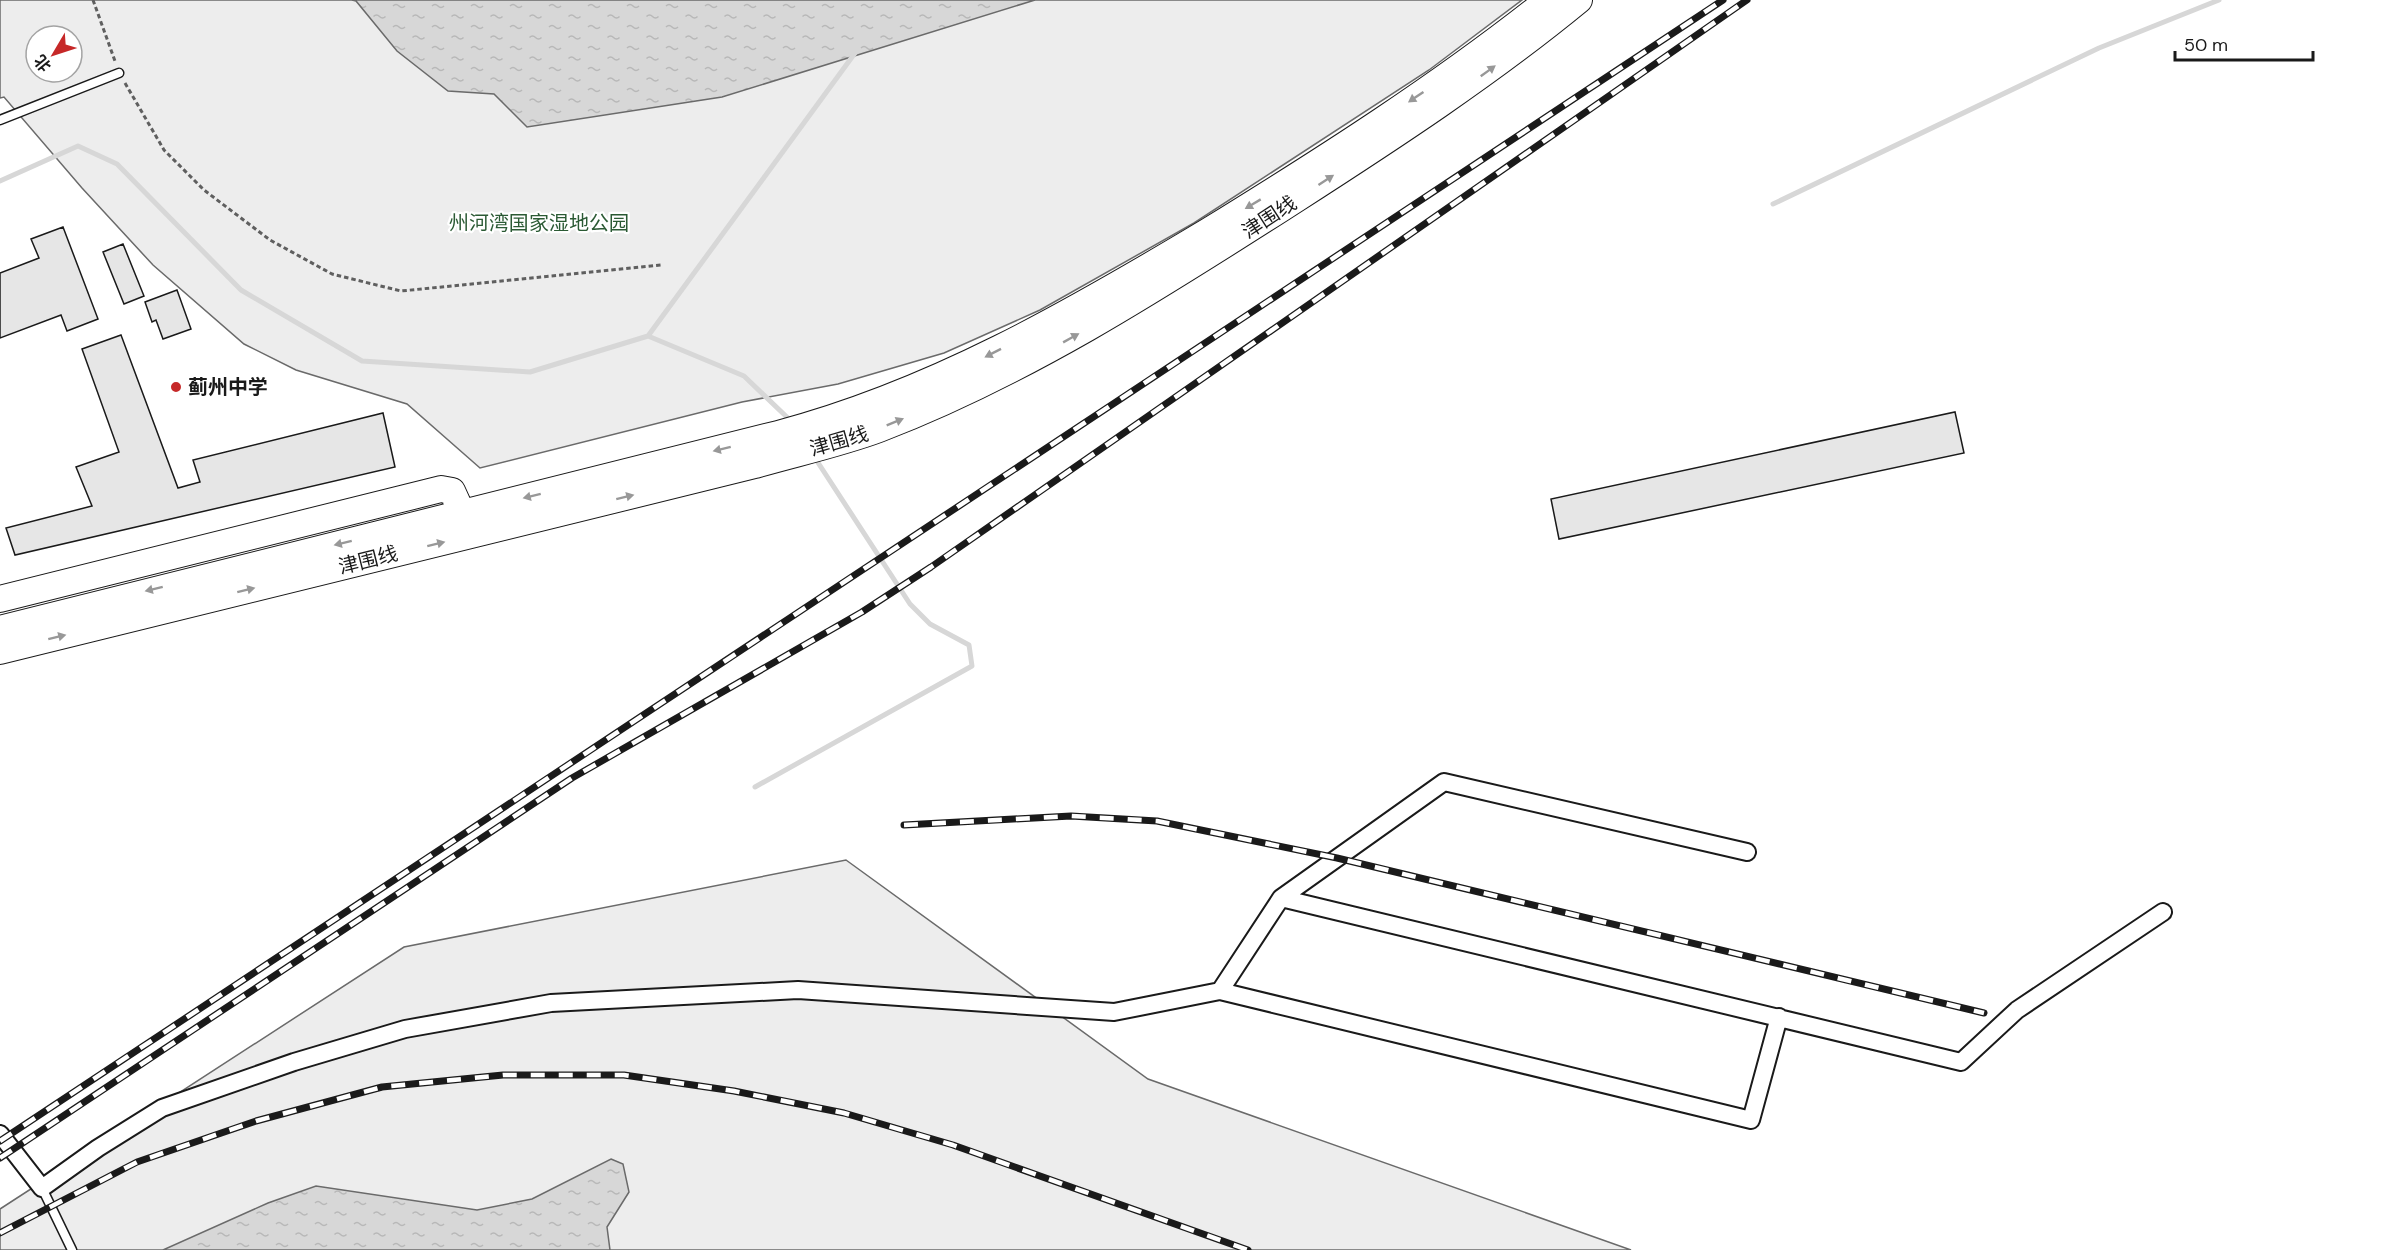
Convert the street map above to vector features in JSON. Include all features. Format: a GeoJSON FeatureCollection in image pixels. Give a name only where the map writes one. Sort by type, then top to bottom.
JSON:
{"type":"FeatureCollection","features":[{"type":"Feature","properties":{"kind":"main road","name":"津围线"},"geometry":{"type":"LineString","coordinates":[[0,651],[834,431],[978,361],[1112,289],[1344,146],[1474,57],[1548,0]]}},
{"type":"Feature","properties":{"kind":"main road","name":"津围线"},"geometry":{"type":"LineString","coordinates":[[834,431],[877,429],[957,396],[1023,365],[1118,312],[1341,170],[1486,72],[1579,0]]}},
{"type":"Feature","properties":{"kind":"main road","name":"津围线"},"geometry":{"type":"LineString","coordinates":[[0,629],[462,513],[785,444]]}},
{"type":"Feature","properties":{"kind":"main road"},"geometry":{"type":"LineString","coordinates":[[0,599],[441,489],[452,491],[462,513]]}},
{"type":"Feature","properties":{"kind":"street"},"geometry":{"type":"LineString","coordinates":[[1220,991],[1281,898],[1444,782],[1747,852]]}},
{"type":"Feature","properties":{"kind":"street"},"geometry":{"type":"LineString","coordinates":[[1281,898],[1961,1062],[2017,1010],[2163,912]]}},
{"type":"Feature","properties":{"kind":"street"},"geometry":{"type":"LineString","coordinates":[[0,1134],[42,1188],[98,1148],[162,1108],[294,1062],[405,1029],[551,1003],[798,990],[1114,1011],[1220,991],[1751,1120],[1779,1017]]}},
{"type":"Feature","properties":{"kind":"lane"},"geometry":{"type":"LineString","coordinates":[[0,120],[119,73]]}},
{"type":"Feature","properties":{"kind":"lane"},"geometry":{"type":"LineString","coordinates":[[42,1188],[72,1250]]}},
{"type":"Feature","properties":{"kind":"path"},"geometry":{"type":"LineString","coordinates":[[93,0],[119,73],[164,150],[204,190],[270,240],[332,274],[401,291],[660,265]]}},
{"type":"Feature","properties":{"kind":"shaded area","name":"州河湾国家湿地公园"},"geometry":{"type":"Polygon","coordinates":[[[0,0],[1522,0],[1429,70],[1194,223],[1040,310],[944,353],[838,384],[742,402],[480,468],[407,404],[296,370],[244,344],[153,265],[82,188],[4,97],[0,98],[0,0]]]}},
{"type":"Feature","properties":{"kind":"shaded area"},"geometry":{"type":"Polygon","coordinates":[[[846,860],[1148,1079],[1631,1250],[0,1250],[0,1209],[404,947],[846,860]]]}},
{"type":"Feature","properties":{"kind":"water"},"geometry":{"type":"Polygon","coordinates":[[[352,0],[1035,0],[722,97],[527,127],[494,94],[448,91],[397,51],[356,1],[352,0]]]}},
{"type":"Feature","properties":{"kind":"water"},"geometry":{"type":"Polygon","coordinates":[[[611,1159],[623,1164],[629,1192],[607,1227],[610,1250],[163,1250],[268,1203],[316,1186],[477,1210],[532,1199],[611,1159]]]}},
{"type":"Feature","properties":{"kind":"building"},"geometry":{"type":"Polygon","coordinates":[[[63,227],[98,319],[67,331],[61,315],[0,338],[0,273],[39,258],[31,239],[63,227]]]}},
{"type":"Feature","properties":{"kind":"building"},"geometry":{"type":"Polygon","coordinates":[[[123,244],[144,296],[124,304],[103,252],[123,244]]]}},
{"type":"Feature","properties":{"kind":"building"},"geometry":{"type":"Polygon","coordinates":[[[177,290],[191,329],[163,339],[156,320],[152,322],[145,302],[177,290]]]}},
{"type":"Feature","properties":{"kind":"building"},"geometry":{"type":"Polygon","coordinates":[[[121,335],[178,488],[200,482],[193,460],[383,413],[395,467],[15,555],[6,528],[92,506],[76,467],[119,452],[82,349],[121,335]]]}},
{"type":"Feature","properties":{"kind":"building"},"geometry":{"type":"Polygon","coordinates":[[[1955,412],[1964,453],[1559,539],[1551,499],[1955,412]]]}},
{"type":"Feature","properties":{"kind":"waterway"},"geometry":{"type":"LineString","coordinates":[[1773,204],[2099,48],[2219,0]]}},
{"type":"Feature","properties":{"kind":"waterway"},"geometry":{"type":"LineString","coordinates":[[0,181],[78,146],[117,164],[241,290],[362,361],[530,372],[648,336],[855,53]]}},
{"type":"Feature","properties":{"kind":"waterway"},"geometry":{"type":"LineString","coordinates":[[648,336],[744,376],[792,422]]}},
{"type":"Feature","properties":{"kind":"waterway"},"geometry":{"type":"LineString","coordinates":[[755,787],[972,666],[969,645],[930,624],[910,604],[815,458]]}},
{"type":"Feature","properties":{"kind":"railway"},"geometry":{"type":"LineString","coordinates":[[0,1141],[1723,0]]}},
{"type":"Feature","properties":{"kind":"railway"},"geometry":{"type":"LineString","coordinates":[[0,1158],[572,778],[862,612],[931,567],[1747,0]]}},
{"type":"Feature","properties":{"kind":"railway"},"geometry":{"type":"LineString","coordinates":[[904,825],[1071,816],[1157,821],[1337,858],[1984,1013]]}},
{"type":"Feature","properties":{"kind":"railway"},"geometry":{"type":"LineString","coordinates":[[0,1233],[137,1162],[256,1121],[382,1087],[503,1075],[624,1075],[734,1091],[844,1113],[953,1145],[1248,1250]]}},
{"type":"Feature","properties":{"kind":"place","name":"蓟州中学"},"geometry":{"type":"Point","coordinates":[176,387]}}]}
